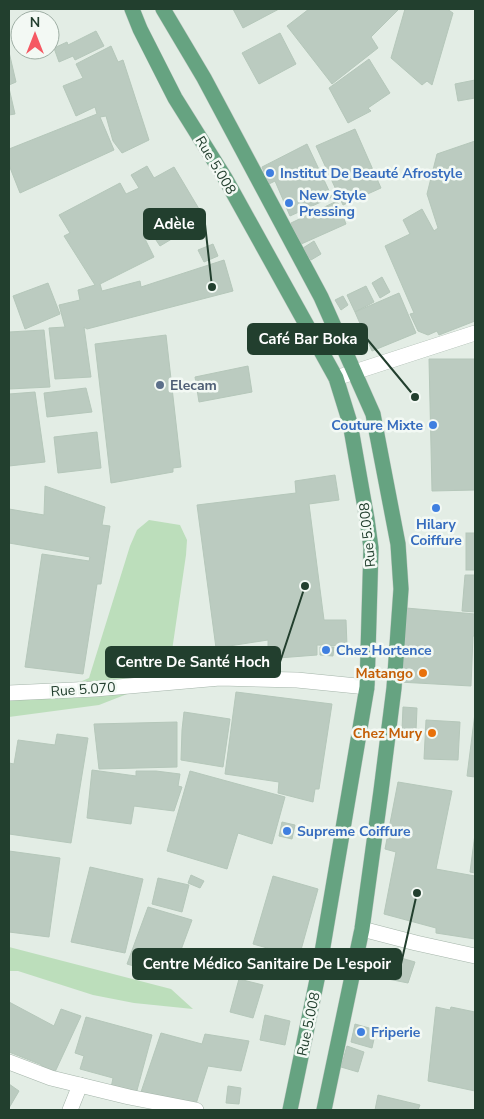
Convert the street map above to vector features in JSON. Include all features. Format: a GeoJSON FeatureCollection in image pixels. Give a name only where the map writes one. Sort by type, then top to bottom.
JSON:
{"type":"FeatureCollection","features":[{"type":"Feature","properties":{"kind":"main road","name":"Rue 5.008"},"geometry":{"type":"LineString","coordinates":[[132,9],[140,30],[175,98],[230,186],[336,378],[350,422],[371,548],[367,687],[319,970],[290,1110]]}},
{"type":"Feature","properties":{"kind":"main road","name":"Rue 5.008"},"geometry":{"type":"LineString","coordinates":[[163,9],[204,78],[312,280],[355,372],[373,414],[398,544],[401,589],[394,688],[362,929],[324,1110]]}},
{"type":"Feature","properties":{"kind":"street"},"geometry":{"type":"LineString","coordinates":[[336,378],[475,333]]}},
{"type":"Feature","properties":{"kind":"street","name":"Rue 5.070"},"geometry":{"type":"LineString","coordinates":[[9,693],[95,689],[220,678],[297,680],[367,687]]}},
{"type":"Feature","properties":{"kind":"street"},"geometry":{"type":"LineString","coordinates":[[362,929],[475,956]]}},
{"type":"Feature","properties":{"kind":"street"},"geometry":{"type":"LineString","coordinates":[[9,1062],[51,1078],[138,1099],[196,1110]]}},
{"type":"Feature","properties":{"kind":"street"},"geometry":{"type":"LineString","coordinates":[[70,1110],[80,1085]]}},
{"type":"Feature","properties":{"kind":"green space"},"geometry":{"type":"Polygon","coordinates":[[[149,520],[180,525],[187,540],[168,678],[99,705],[9,717],[9,693],[59,691],[89,678],[130,546],[137,530],[149,520]]]}},
{"type":"Feature","properties":{"kind":"green space"},"geometry":{"type":"Polygon","coordinates":[[[9,947],[171,989],[193,1009],[134,1003],[93,995],[18,971],[9,971],[9,947]]]}},
{"type":"Feature","properties":{"kind":"building"},"geometry":{"type":"Polygon","coordinates":[[[233,9],[279,9],[243,28],[233,9]]]}},
{"type":"Feature","properties":{"kind":"building"},"geometry":{"type":"Polygon","coordinates":[[[309,9],[399,9],[371,37],[378,48],[332,84],[287,26],[309,9]]]}},
{"type":"Feature","properties":{"kind":"building"},"geometry":{"type":"Polygon","coordinates":[[[405,9],[447,9],[453,13],[432,85],[427,81],[422,85],[391,58],[405,9]]]}},
{"type":"Feature","properties":{"kind":"building"},"geometry":{"type":"Polygon","coordinates":[[[96,31],[104,46],[75,60],[73,56],[59,62],[60,45],[67,42],[68,45],[96,31]]]}},
{"type":"Feature","properties":{"kind":"building"},"geometry":{"type":"Polygon","coordinates":[[[280,33],[296,64],[259,84],[242,53],[280,33]]]}},
{"type":"Feature","properties":{"kind":"building"},"geometry":{"type":"Polygon","coordinates":[[[111,46],[118,62],[123,60],[149,140],[122,153],[113,141],[106,116],[100,117],[114,150],[20,193],[9,165],[9,149],[97,114],[95,107],[76,116],[63,86],[83,78],[76,64],[111,46]]]}},
{"type":"Feature","properties":{"kind":"building"},"geometry":{"type":"Polygon","coordinates":[[[9,52],[16,82],[9,85],[9,52]]]}},
{"type":"Feature","properties":{"kind":"building"},"geometry":{"type":"Polygon","coordinates":[[[369,59],[390,93],[368,108],[371,111],[348,123],[329,88],[369,59]]]}},
{"type":"Feature","properties":{"kind":"building"},"geometry":{"type":"Polygon","coordinates":[[[475,80],[475,98],[458,101],[455,84],[475,80]]]}},
{"type":"Feature","properties":{"kind":"building"},"geometry":{"type":"Polygon","coordinates":[[[9,88],[15,114],[9,115],[9,88]]]}},
{"type":"Feature","properties":{"kind":"building"},"geometry":{"type":"Polygon","coordinates":[[[355,129],[381,188],[343,205],[316,146],[355,129]]]}},
{"type":"Feature","properties":{"kind":"building"},"geometry":{"type":"Polygon","coordinates":[[[475,141],[475,321],[439,335],[437,331],[428,335],[418,331],[410,314],[414,313],[385,246],[410,234],[403,220],[422,209],[434,231],[438,228],[427,194],[437,154],[475,141]]]}},
{"type":"Feature","properties":{"kind":"building"},"geometry":{"type":"Polygon","coordinates":[[[307,144],[332,197],[290,216],[275,181],[269,184],[262,167],[307,144]]]}},
{"type":"Feature","properties":{"kind":"building"},"geometry":{"type":"Polygon","coordinates":[[[147,166],[154,178],[174,167],[205,219],[160,246],[152,234],[144,237],[154,257],[100,284],[102,291],[140,281],[141,287],[224,260],[233,291],[87,329],[84,327],[91,377],[55,379],[49,328],[65,327],[59,305],[80,300],[78,290],[95,285],[64,236],[70,233],[59,215],[120,183],[126,194],[139,188],[131,175],[147,166]]]}},
{"type":"Feature","properties":{"kind":"building"},"geometry":{"type":"Polygon","coordinates":[[[337,201],[346,224],[299,245],[291,223],[337,201]]]}},
{"type":"Feature","properties":{"kind":"building"},"geometry":{"type":"Polygon","coordinates":[[[314,241],[321,254],[311,260],[303,248],[314,241]]]}},
{"type":"Feature","properties":{"kind":"building"},"geometry":{"type":"Polygon","coordinates":[[[213,244],[218,256],[204,262],[198,250],[213,244]]]}},
{"type":"Feature","properties":{"kind":"building"},"geometry":{"type":"Polygon","coordinates":[[[382,277],[390,292],[380,298],[372,283],[382,277]]]}},
{"type":"Feature","properties":{"kind":"building"},"geometry":{"type":"Polygon","coordinates":[[[48,283],[60,314],[25,329],[13,296],[48,283]]]}},
{"type":"Feature","properties":{"kind":"building"},"geometry":{"type":"Polygon","coordinates":[[[366,286],[374,302],[355,312],[347,295],[366,286]]]}},
{"type":"Feature","properties":{"kind":"building"},"geometry":{"type":"Polygon","coordinates":[[[399,293],[416,333],[372,351],[355,312],[399,293]]]}},
{"type":"Feature","properties":{"kind":"building"},"geometry":{"type":"Polygon","coordinates":[[[343,296],[348,305],[341,310],[335,300],[343,296]]]}},
{"type":"Feature","properties":{"kind":"building"},"geometry":{"type":"Polygon","coordinates":[[[44,330],[50,387],[9,389],[9,332],[44,330]]]}},
{"type":"Feature","properties":{"kind":"building"},"geometry":{"type":"Polygon","coordinates":[[[166,335],[181,467],[173,468],[173,472],[111,483],[95,344],[166,335]]]}},
{"type":"Feature","properties":{"kind":"building"},"geometry":{"type":"Polygon","coordinates":[[[429,359],[475,359],[475,490],[432,491],[429,359]]]}},
{"type":"Feature","properties":{"kind":"building"},"geometry":{"type":"Polygon","coordinates":[[[248,366],[252,392],[199,402],[195,377],[248,366]]]}},
{"type":"Feature","properties":{"kind":"building"},"geometry":{"type":"Polygon","coordinates":[[[86,388],[92,412],[47,417],[44,393],[86,388]]]}},
{"type":"Feature","properties":{"kind":"building"},"geometry":{"type":"Polygon","coordinates":[[[35,392],[45,462],[9,466],[9,394],[35,392]]]}},
{"type":"Feature","properties":{"kind":"building"},"geometry":{"type":"Polygon","coordinates":[[[97,432],[101,468],[58,473],[54,437],[97,432]]]}},
{"type":"Feature","properties":{"kind":"building"},"geometry":{"type":"Polygon","coordinates":[[[335,475],[339,500],[309,504],[324,620],[346,620],[347,646],[317,645],[317,655],[278,658],[277,648],[268,648],[268,640],[216,648],[197,505],[296,493],[295,481],[335,475]]]}},
{"type":"Feature","properties":{"kind":"building"},"geometry":{"type":"Polygon","coordinates":[[[45,486],[105,507],[102,525],[110,526],[101,584],[97,584],[83,674],[25,667],[42,554],[89,561],[90,557],[9,543],[9,509],[44,515],[45,486]]]}},
{"type":"Feature","properties":{"kind":"building"},"geometry":{"type":"Polygon","coordinates":[[[466,533],[475,533],[475,570],[466,570],[466,533]]]}},
{"type":"Feature","properties":{"kind":"building"},"geometry":{"type":"Polygon","coordinates":[[[465,575],[475,575],[475,612],[462,611],[465,575]]]}},
{"type":"Feature","properties":{"kind":"building"},"geometry":{"type":"Polygon","coordinates":[[[406,608],[475,614],[471,686],[399,682],[406,608]]]}},
{"type":"Feature","properties":{"kind":"building"},"geometry":{"type":"Polygon","coordinates":[[[320,647],[334,647],[333,656],[320,655],[320,647]]]}},
{"type":"Feature","properties":{"kind":"building"},"geometry":{"type":"Polygon","coordinates":[[[236,692],[332,704],[319,789],[315,789],[313,802],[278,793],[279,782],[225,774],[236,692]]]}},
{"type":"Feature","properties":{"kind":"building"},"geometry":{"type":"Polygon","coordinates":[[[403,707],[417,708],[416,731],[402,730],[403,707]]]}},
{"type":"Feature","properties":{"kind":"building"},"geometry":{"type":"Polygon","coordinates":[[[184,712],[230,719],[223,767],[181,760],[184,712]]]}},
{"type":"Feature","properties":{"kind":"building"},"geometry":{"type":"Polygon","coordinates":[[[475,713],[475,777],[467,776],[475,713]]]}},
{"type":"Feature","properties":{"kind":"building"},"geometry":{"type":"Polygon","coordinates":[[[426,720],[460,722],[458,760],[424,759],[426,720]]]}},
{"type":"Feature","properties":{"kind":"building"},"geometry":{"type":"Polygon","coordinates":[[[177,722],[177,767],[99,769],[94,724],[177,722]]]}},
{"type":"Feature","properties":{"kind":"building"},"geometry":{"type":"Polygon","coordinates":[[[57,734],[88,738],[71,843],[9,834],[9,763],[14,764],[18,740],[55,745],[57,734]]]}},
{"type":"Feature","properties":{"kind":"building"},"geometry":{"type":"Polygon","coordinates":[[[92,770],[136,776],[136,771],[180,774],[178,786],[182,787],[174,811],[134,806],[131,824],[87,818],[92,770]]]}},
{"type":"Feature","properties":{"kind":"building"},"geometry":{"type":"Polygon","coordinates":[[[190,771],[285,797],[272,844],[238,833],[227,869],[167,851],[190,771]]]}},
{"type":"Feature","properties":{"kind":"building"},"geometry":{"type":"Polygon","coordinates":[[[398,782],[452,791],[436,869],[475,876],[475,939],[436,933],[436,928],[384,914],[396,852],[385,849],[398,782]]]}},
{"type":"Feature","properties":{"kind":"building"},"geometry":{"type":"Polygon","coordinates":[[[282,822],[295,825],[292,839],[279,836],[282,822]]]}},
{"type":"Feature","properties":{"kind":"building"},"geometry":{"type":"Polygon","coordinates":[[[475,834],[475,873],[470,872],[475,834]]]}},
{"type":"Feature","properties":{"kind":"building"},"geometry":{"type":"Polygon","coordinates":[[[9,851],[60,858],[49,937],[9,932],[9,851]]]}},
{"type":"Feature","properties":{"kind":"building"},"geometry":{"type":"Polygon","coordinates":[[[90,867],[143,879],[125,953],[71,942],[90,867]]]}},
{"type":"Feature","properties":{"kind":"building"},"geometry":{"type":"Polygon","coordinates":[[[191,875],[204,881],[200,888],[188,883],[191,875]]]}},
{"type":"Feature","properties":{"kind":"building"},"geometry":{"type":"Polygon","coordinates":[[[273,876],[318,889],[299,957],[253,944],[273,876]]]}},
{"type":"Feature","properties":{"kind":"building"},"geometry":{"type":"Polygon","coordinates":[[[158,878],[189,885],[182,912],[152,904],[158,878]]]}},
{"type":"Feature","properties":{"kind":"building"},"geometry":{"type":"Polygon","coordinates":[[[148,907],[192,920],[171,977],[127,964],[148,907]]]}},
{"type":"Feature","properties":{"kind":"building"},"geometry":{"type":"Polygon","coordinates":[[[394,956],[415,962],[408,983],[388,979],[394,956]]]}},
{"type":"Feature","properties":{"kind":"building"},"geometry":{"type":"Polygon","coordinates":[[[239,979],[263,985],[253,1018],[230,1012],[239,979]]]}},
{"type":"Feature","properties":{"kind":"building"},"geometry":{"type":"Polygon","coordinates":[[[9,1002],[54,1026],[61,1009],[81,1016],[55,1072],[41,1068],[42,1065],[9,1052],[9,1002]]]}},
{"type":"Feature","properties":{"kind":"building"},"geometry":{"type":"Polygon","coordinates":[[[436,1007],[450,1010],[451,1007],[475,1012],[475,1091],[428,1081],[436,1007]]]}},
{"type":"Feature","properties":{"kind":"building"},"geometry":{"type":"Polygon","coordinates":[[[265,1015],[290,1021],[285,1045],[260,1040],[265,1015]]]}},
{"type":"Feature","properties":{"kind":"building"},"geometry":{"type":"Polygon","coordinates":[[[86,1017],[152,1035],[136,1094],[111,1088],[113,1078],[80,1069],[84,1056],[75,1053],[86,1017]]]}},
{"type":"Feature","properties":{"kind":"building"},"geometry":{"type":"Polygon","coordinates":[[[355,1024],[376,1030],[372,1048],[351,1042],[355,1024]]]}},
{"type":"Feature","properties":{"kind":"building"},"geometry":{"type":"Polygon","coordinates":[[[161,1033],[202,1044],[205,1034],[249,1041],[241,1071],[208,1066],[195,1107],[141,1092],[161,1033]]]}},
{"type":"Feature","properties":{"kind":"building"},"geometry":{"type":"Polygon","coordinates":[[[347,1046],[364,1052],[358,1072],[341,1067],[347,1046]]]}},
{"type":"Feature","properties":{"kind":"building"},"geometry":{"type":"Polygon","coordinates":[[[9,1084],[19,1091],[9,1108],[9,1084]]]}},
{"type":"Feature","properties":{"kind":"building"},"geometry":{"type":"Polygon","coordinates":[[[228,1086],[241,1088],[239,1104],[226,1103],[228,1086]]]}},
{"type":"Feature","properties":{"kind":"building"},"geometry":{"type":"Polygon","coordinates":[[[378,1095],[420,1105],[418,1110],[375,1110],[378,1095]]]}},
{"type":"Feature","properties":{"kind":"place","name":"Institut De Beauté Afrostyle"},"geometry":{"type":"Point","coordinates":[270,173]}},
{"type":"Feature","properties":{"kind":"place","name":"New Style Pressing"},"geometry":{"type":"Point","coordinates":[289,203]}},
{"type":"Feature","properties":{"kind":"place","name":"Adèle"},"geometry":{"type":"Point","coordinates":[212,287]}},
{"type":"Feature","properties":{"kind":"place","name":"Elecam"},"geometry":{"type":"Point","coordinates":[160,385]}},
{"type":"Feature","properties":{"kind":"place","name":"Café Bar Boka"},"geometry":{"type":"Point","coordinates":[415,397]}},
{"type":"Feature","properties":{"kind":"place","name":"Couture Mixte"},"geometry":{"type":"Point","coordinates":[433,425]}},
{"type":"Feature","properties":{"kind":"place","name":"Hilary Coiffure"},"geometry":{"type":"Point","coordinates":[436,508]}},
{"type":"Feature","properties":{"kind":"place","name":"Centre De Santé Hoch"},"geometry":{"type":"Point","coordinates":[305,586]}},
{"type":"Feature","properties":{"kind":"place","name":"Chez Hortence"},"geometry":{"type":"Point","coordinates":[326,650]}},
{"type":"Feature","properties":{"kind":"place","name":"Matango"},"geometry":{"type":"Point","coordinates":[423,673]}},
{"type":"Feature","properties":{"kind":"place","name":"Chez Mury"},"geometry":{"type":"Point","coordinates":[432,733]}},
{"type":"Feature","properties":{"kind":"place","name":"Supreme Coiffure"},"geometry":{"type":"Point","coordinates":[287,831]}},
{"type":"Feature","properties":{"kind":"place","name":"Centre Médico Sanitaire De L'espoir"},"geometry":{"type":"Point","coordinates":[417,893]}},
{"type":"Feature","properties":{"kind":"place","name":"Friperie"},"geometry":{"type":"Point","coordinates":[361,1032]}}]}
